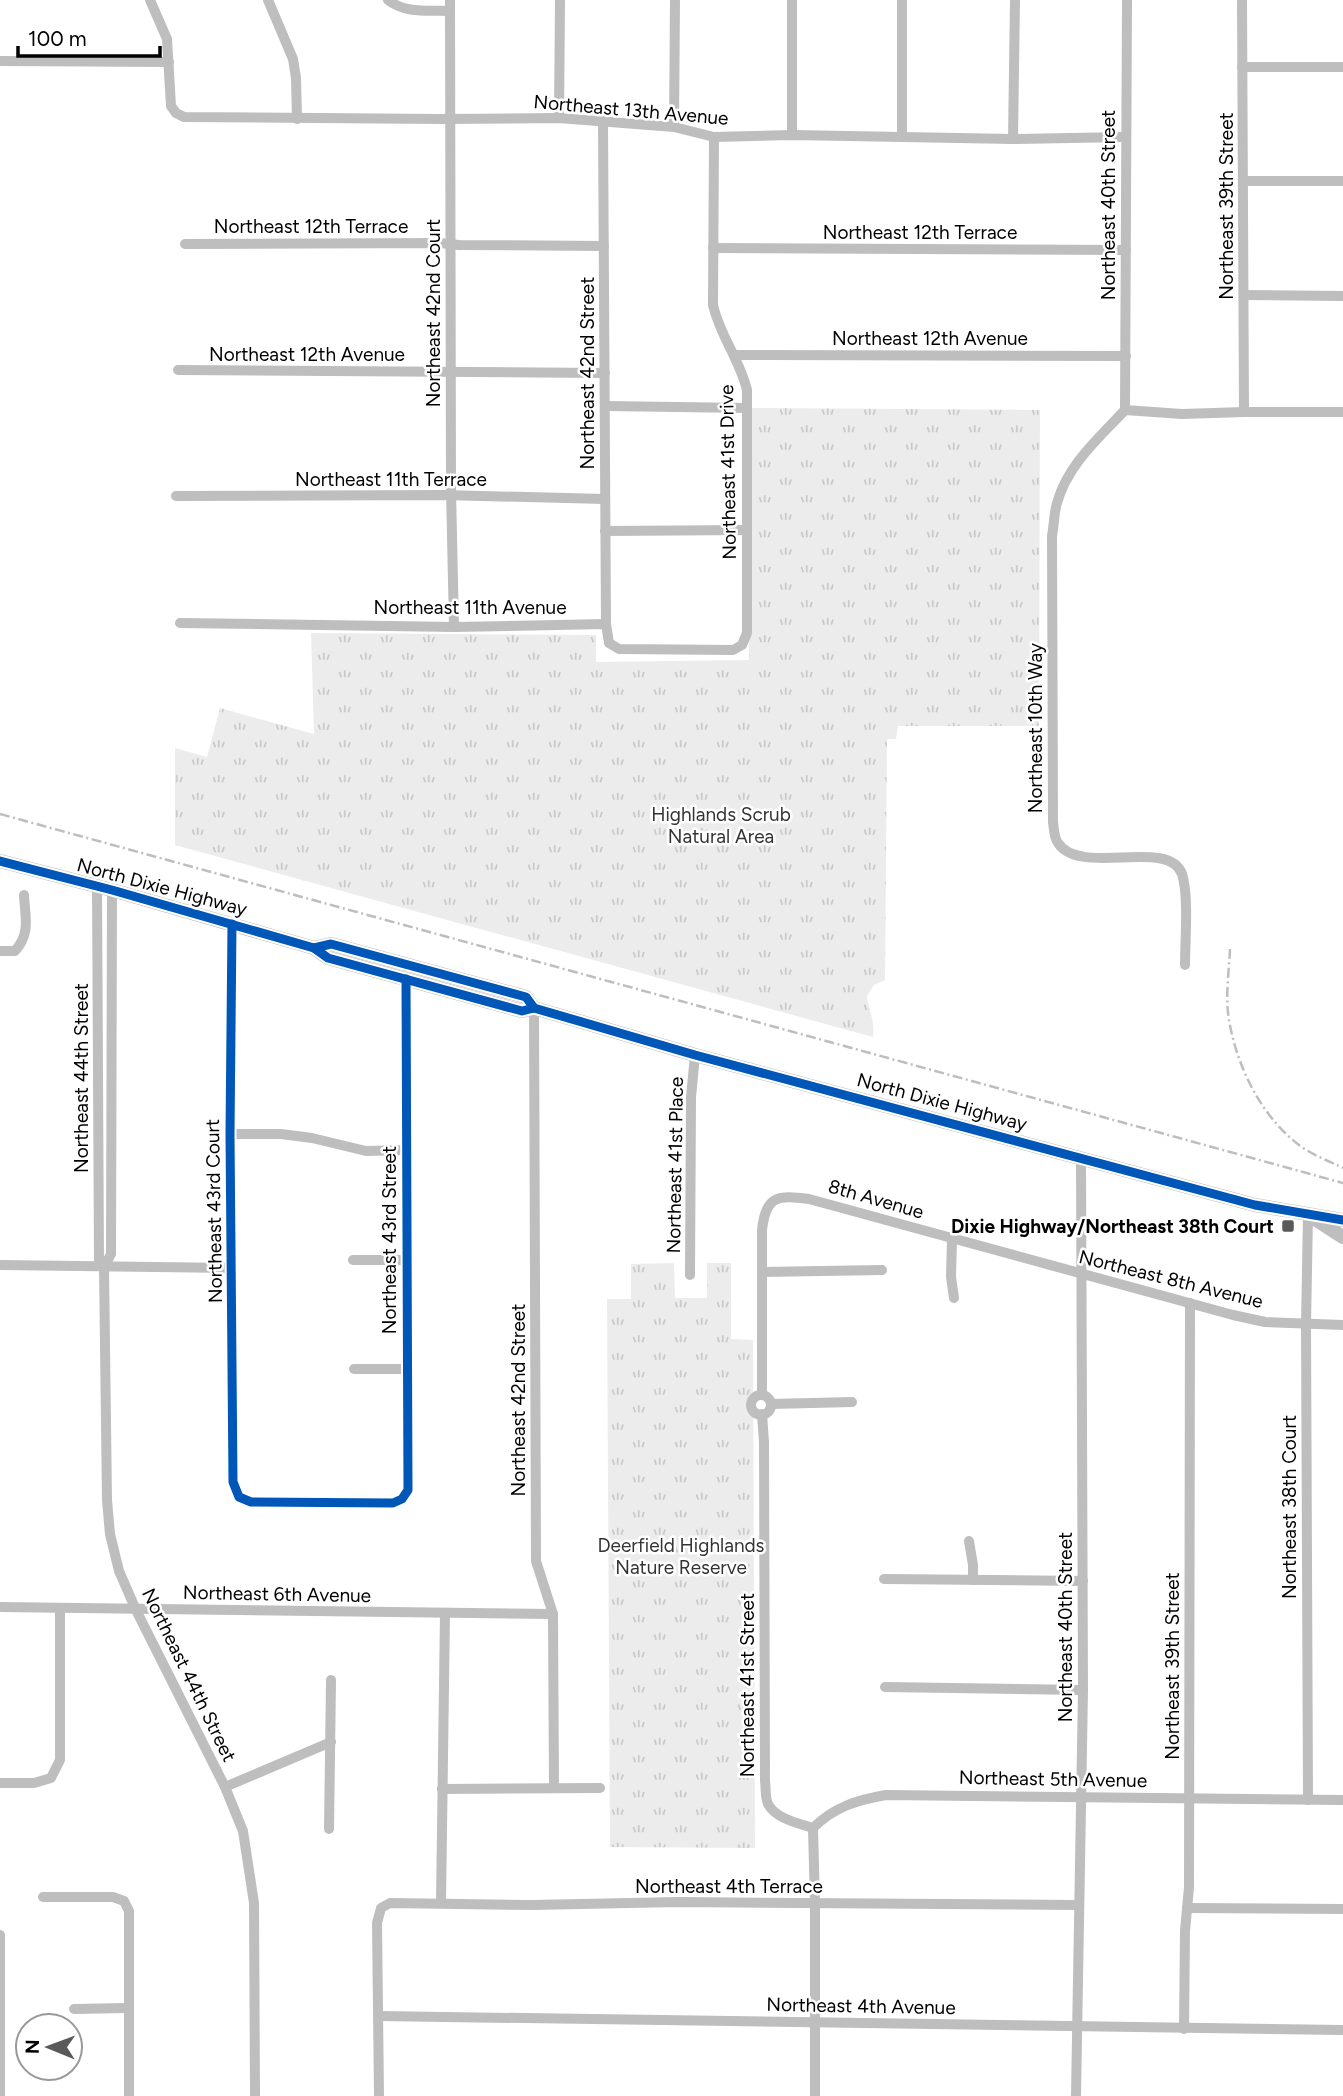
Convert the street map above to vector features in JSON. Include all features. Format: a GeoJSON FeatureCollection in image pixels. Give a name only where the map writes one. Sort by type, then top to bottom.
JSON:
{"type":"FeatureCollection","features":[{"type":"Feature","properties":{"kind":"main road","name":"North Dixie Highway"},"geometry":{"type":"LineString","coordinates":[[0,861],[232,924],[314,948],[328,958],[523,1011],[534,1009],[695,1055],[1255,1205],[1343,1220]]}},
{"type":"Feature","properties":{"kind":"main road","name":"North Dixie Highway"},"geometry":{"type":"LineString","coordinates":[[314,948],[331,944],[407,963],[526,997],[534,1009]]}},
{"type":"Feature","properties":{"kind":"main road","name":"North Dixie Highway"},"geometry":{"type":"LineString","coordinates":[[1308,1214],[1343,1237]]}},
{"type":"Feature","properties":{"kind":"street"},"geometry":{"type":"LineString","coordinates":[[0,61],[169,62],[167,39],[150,0]]}},
{"type":"Feature","properties":{"kind":"street"},"geometry":{"type":"LineString","coordinates":[[268,0],[293,59],[297,118]]}},
{"type":"Feature","properties":{"kind":"street"},"geometry":{"type":"LineString","coordinates":[[388,0],[395,6],[408,10],[450,5]]}},
{"type":"Feature","properties":{"kind":"street"},"geometry":{"type":"LineString","coordinates":[[559,118],[561,0]]}},
{"type":"Feature","properties":{"kind":"street"},"geometry":{"type":"LineString","coordinates":[[674,127],[675,0]]}},
{"type":"Feature","properties":{"kind":"street"},"geometry":{"type":"LineString","coordinates":[[792,0],[792,135]]}},
{"type":"Feature","properties":{"kind":"street"},"geometry":{"type":"LineString","coordinates":[[902,0],[902,137]]}},
{"type":"Feature","properties":{"kind":"street"},"geometry":{"type":"LineString","coordinates":[[1013,139],[1015,0]]}},
{"type":"Feature","properties":{"kind":"street","name":"Northeast 40th Street"},"geometry":{"type":"LineString","coordinates":[[1125,410],[1127,0]]}},
{"type":"Feature","properties":{"kind":"street","name":"Northeast 39th Street"},"geometry":{"type":"LineString","coordinates":[[1242,0],[1244,412]]}},
{"type":"Feature","properties":{"kind":"street","name":"Northeast 42nd Court"},"geometry":{"type":"LineString","coordinates":[[450,5],[451,496],[454,627]]}},
{"type":"Feature","properties":{"kind":"street","name":"Northeast 13th Avenue"},"geometry":{"type":"LineString","coordinates":[[169,62],[171,106],[176,113],[184,117],[559,118],[674,127],[714,137],[1126,137]]}},
{"type":"Feature","properties":{"kind":"street"},"geometry":{"type":"LineString","coordinates":[[1242,67],[1343,67]]}},
{"type":"Feature","properties":{"kind":"street","name":"Northeast 42nd Street"},"geometry":{"type":"LineString","coordinates":[[603,121],[606,624]]}},
{"type":"Feature","properties":{"kind":"street","name":"Northeast 41st Drive"},"geometry":{"type":"LineString","coordinates":[[606,624],[610,643],[619,649],[733,650],[742,645],[747,633],[747,390],[744,376],[717,325],[713,305],[714,137]]}},
{"type":"Feature","properties":{"kind":"street"},"geometry":{"type":"LineString","coordinates":[[1243,181],[1343,181]]}},
{"type":"Feature","properties":{"kind":"street","name":"Northeast 12th Terrace"},"geometry":{"type":"LineString","coordinates":[[185,244],[440,243],[604,246]]}},
{"type":"Feature","properties":{"kind":"street","name":"Northeast 12th Terrace"},"geometry":{"type":"LineString","coordinates":[[713,248],[1126,250]]}},
{"type":"Feature","properties":{"kind":"street"},"geometry":{"type":"LineString","coordinates":[[1244,295],[1343,296]]}},
{"type":"Feature","properties":{"kind":"street","name":"Northeast 12th Avenue"},"geometry":{"type":"LineString","coordinates":[[734,355],[1125,356]]}},
{"type":"Feature","properties":{"kind":"street","name":"Northeast 12th Avenue"},"geometry":{"type":"LineString","coordinates":[[178,370],[605,373]]}},
{"type":"Feature","properties":{"kind":"street"},"geometry":{"type":"LineString","coordinates":[[605,406],[747,408]]}},
{"type":"Feature","properties":{"kind":"street"},"geometry":{"type":"LineString","coordinates":[[1125,410],[1182,414],[1343,412]]}},
{"type":"Feature","properties":{"kind":"street","name":"Northeast 10th Way"},"geometry":{"type":"LineString","coordinates":[[1125,410],[1091,444],[1070,472],[1057,502],[1052,536],[1053,822],[1057,842],[1067,852],[1083,857],[1154,858],[1174,862],[1181,872],[1185,892],[1185,965]]}},
{"type":"Feature","properties":{"kind":"street","name":"Northeast 11th Terrace"},"geometry":{"type":"LineString","coordinates":[[176,496],[605,499]]}},
{"type":"Feature","properties":{"kind":"street"},"geometry":{"type":"LineString","coordinates":[[605,531],[747,530]]}},
{"type":"Feature","properties":{"kind":"street","name":"Northeast 11th Avenue"},"geometry":{"type":"LineString","coordinates":[[180,623],[454,627],[606,624]]}},
{"type":"Feature","properties":{"kind":"street","name":"Northeast 44th Street"},"geometry":{"type":"LineString","coordinates":[[104,888],[111,1254],[104,1267],[110,1534],[119,1571],[136,1610],[225,1787],[243,1831],[254,1903],[255,2096]]}},
{"type":"Feature","properties":{"kind":"street"},"geometry":{"type":"LineString","coordinates":[[0,951],[15,951],[23,942],[26,929],[24,895]]}},
{"type":"Feature","properties":{"kind":"street","name":"Northeast 43rd Court"},"geometry":{"type":"LineString","coordinates":[[232,924],[230,1134],[233,1482],[239,1497],[251,1502],[393,1503],[402,1499]]}},
{"type":"Feature","properties":{"kind":"street","name":"Northeast 43rd Street"},"geometry":{"type":"LineString","coordinates":[[402,1499],[408,1490],[406,979]]}},
{"type":"Feature","properties":{"kind":"street","name":"Northeast 42nd Street"},"geometry":{"type":"LineString","coordinates":[[534,1009],[536,1561],[553,1614],[554,1788]]}},
{"type":"Feature","properties":{"kind":"street","name":"Northeast 41st Place"},"geometry":{"type":"LineString","coordinates":[[690,1275],[691,1097],[695,1055]]}},
{"type":"Feature","properties":{"kind":"street"},"geometry":{"type":"LineString","coordinates":[[230,1134],[302,1136],[366,1151],[406,1150]]}},
{"type":"Feature","properties":{"kind":"street","name":"Northeast 40th Street"},"geometry":{"type":"LineString","coordinates":[[1076,2096],[1083,1690],[1082,1158]]}},
{"type":"Feature","properties":{"kind":"street","name":"8th Avenue"},"geometry":{"type":"LineString","coordinates":[[762,1272],[764,1215],[772,1201],[786,1196],[809,1199],[952,1238]]}},
{"type":"Feature","properties":{"kind":"street","name":"Northeast 38th Court"},"geometry":{"type":"LineString","coordinates":[[1308,1214],[1308,1800]]}},
{"type":"Feature","properties":{"kind":"street"},"geometry":{"type":"LineString","coordinates":[[952,1238],[951,1277],[954,1298]]}},
{"type":"Feature","properties":{"kind":"street","name":"Northeast 8th Avenue"},"geometry":{"type":"LineString","coordinates":[[952,1238],[1265,1322],[1343,1325]]}},
{"type":"Feature","properties":{"kind":"street"},"geometry":{"type":"LineString","coordinates":[[353,1260],[407,1260]]}},
{"type":"Feature","properties":{"kind":"street"},"geometry":{"type":"LineString","coordinates":[[0,1265],[232,1268]]}},
{"type":"Feature","properties":{"kind":"street"},"geometry":{"type":"LineString","coordinates":[[762,1395],[762,1272],[882,1270]]}},
{"type":"Feature","properties":{"kind":"street","name":"Northeast 39th Street"},"geometry":{"type":"LineString","coordinates":[[1184,2029],[1190,1798],[1190,1303]]}},
{"type":"Feature","properties":{"kind":"street"},"geometry":{"type":"LineString","coordinates":[[354,1369],[408,1369]]}},
{"type":"Feature","properties":{"kind":"street"},"geometry":{"type":"LineString","coordinates":[[762,1395],[768,1398],[771,1404],[768,1411],[762,1414],[754,1412],[751,1404],[755,1397],[762,1395]]}},
{"type":"Feature","properties":{"kind":"street"},"geometry":{"type":"LineString","coordinates":[[771,1404],[852,1402]]}},
{"type":"Feature","properties":{"kind":"street","name":"Northeast 41st Street"},"geometry":{"type":"LineString","coordinates":[[762,1414],[765,1781],[768,1803],[775,1812],[790,1821],[813,1828]]}},
{"type":"Feature","properties":{"kind":"street"},"geometry":{"type":"LineString","coordinates":[[969,1541],[973,1580]]}},
{"type":"Feature","properties":{"kind":"street"},"geometry":{"type":"LineString","coordinates":[[884,1579],[1083,1581]]}},
{"type":"Feature","properties":{"kind":"street","name":"Northeast 6th Avenue"},"geometry":{"type":"LineString","coordinates":[[0,1607],[553,1614]]}},
{"type":"Feature","properties":{"kind":"street"},"geometry":{"type":"LineString","coordinates":[[0,1783],[34,1783],[51,1778],[60,1760],[60,1609]]}},
{"type":"Feature","properties":{"kind":"street"},"geometry":{"type":"LineString","coordinates":[[441,1903],[445,1613]]}},
{"type":"Feature","properties":{"kind":"street"},"geometry":{"type":"LineString","coordinates":[[330,1829],[331,1680]]}},
{"type":"Feature","properties":{"kind":"street"},"geometry":{"type":"LineString","coordinates":[[885,1687],[1083,1690]]}},
{"type":"Feature","properties":{"kind":"street"},"geometry":{"type":"LineString","coordinates":[[225,1787],[331,1742]]}},
{"type":"Feature","properties":{"kind":"street"},"geometry":{"type":"LineString","coordinates":[[442,1789],[600,1788]]}},
{"type":"Feature","properties":{"kind":"street","name":"Northeast 5th Avenue"},"geometry":{"type":"LineString","coordinates":[[813,1828],[839,1808],[856,1801],[886,1795],[1343,1800]]}},
{"type":"Feature","properties":{"kind":"street"},"geometry":{"type":"LineString","coordinates":[[813,1828],[815,2096]]}},
{"type":"Feature","properties":{"kind":"street"},"geometry":{"type":"LineString","coordinates":[[43,1897],[113,1897],[124,1901],[129,1911],[129,2096]]}},
{"type":"Feature","properties":{"kind":"street","name":"Northeast 4th Terrace"},"geometry":{"type":"LineString","coordinates":[[379,2015],[377,1923],[381,1908],[390,1903],[1079,1905]]}},
{"type":"Feature","properties":{"kind":"street"},"geometry":{"type":"LineString","coordinates":[[1188,1908],[1343,1909]]}},
{"type":"Feature","properties":{"kind":"street"},"geometry":{"type":"LineString","coordinates":[[0,1935],[0,2096]]}},
{"type":"Feature","properties":{"kind":"street"},"geometry":{"type":"LineString","coordinates":[[74,2009],[128,2008]]}},
{"type":"Feature","properties":{"kind":"street"},"geometry":{"type":"LineString","coordinates":[[379,2015],[379,2096]]}},
{"type":"Feature","properties":{"kind":"street","name":"Northeast 4th Avenue"},"geometry":{"type":"LineString","coordinates":[[379,2015],[1343,2030]]}},
{"type":"Feature","properties":{"kind":"green space","name":"Highlands Scrub Natural Area"},"geometry":{"type":"Polygon","coordinates":[[[748,408],[1040,410],[1039,726],[898,726],[896,739],[887,739],[885,980],[874,985],[867,996],[873,1021],[873,1037],[175,845],[175,748],[207,757],[220,708],[314,734],[311,633],[596,635],[596,662],[749,660],[748,408]]]}},
{"type":"Feature","properties":{"kind":"green space","name":"Deerfield Highlands Nature Reserve"},"geometry":{"type":"Polygon","coordinates":[[[674,1263],[675,1298],[707,1298],[707,1263],[731,1263],[731,1339],[753,1340],[755,1848],[610,1847],[607,1299],[631,1299],[631,1264],[674,1263]]]}},
{"type":"Feature","properties":{"kind":"railway"},"geometry":{"type":"LineString","coordinates":[[0,814],[1343,1183]]}},
{"type":"Feature","properties":{"kind":"railway"},"geometry":{"type":"LineString","coordinates":[[1230,949],[1227,993],[1229,1020],[1238,1055],[1253,1089],[1262,1105],[1285,1133],[1309,1152],[1343,1168]]}},
{"type":"Feature","properties":{"kind":"cycle path"},"geometry":{"type":"LineString","coordinates":[[0,861],[314,948],[328,958],[522,1011],[534,1008],[695,1055],[1255,1205],[1343,1220]]}},
{"type":"Feature","properties":{"kind":"cycle path"},"geometry":{"type":"LineString","coordinates":[[232,924],[230,1134],[233,1482],[239,1497],[251,1502],[393,1503],[402,1499],[408,1490],[406,979]]}},
{"type":"Feature","properties":{"kind":"cycle path"},"geometry":{"type":"LineString","coordinates":[[314,948],[331,944],[526,997],[534,1008]]}},
{"type":"Feature","properties":{"kind":"place","name":"Dixie Highway/Northeast 38th Court"},"geometry":{"type":"Point","coordinates":[1288,1226]}}]}
